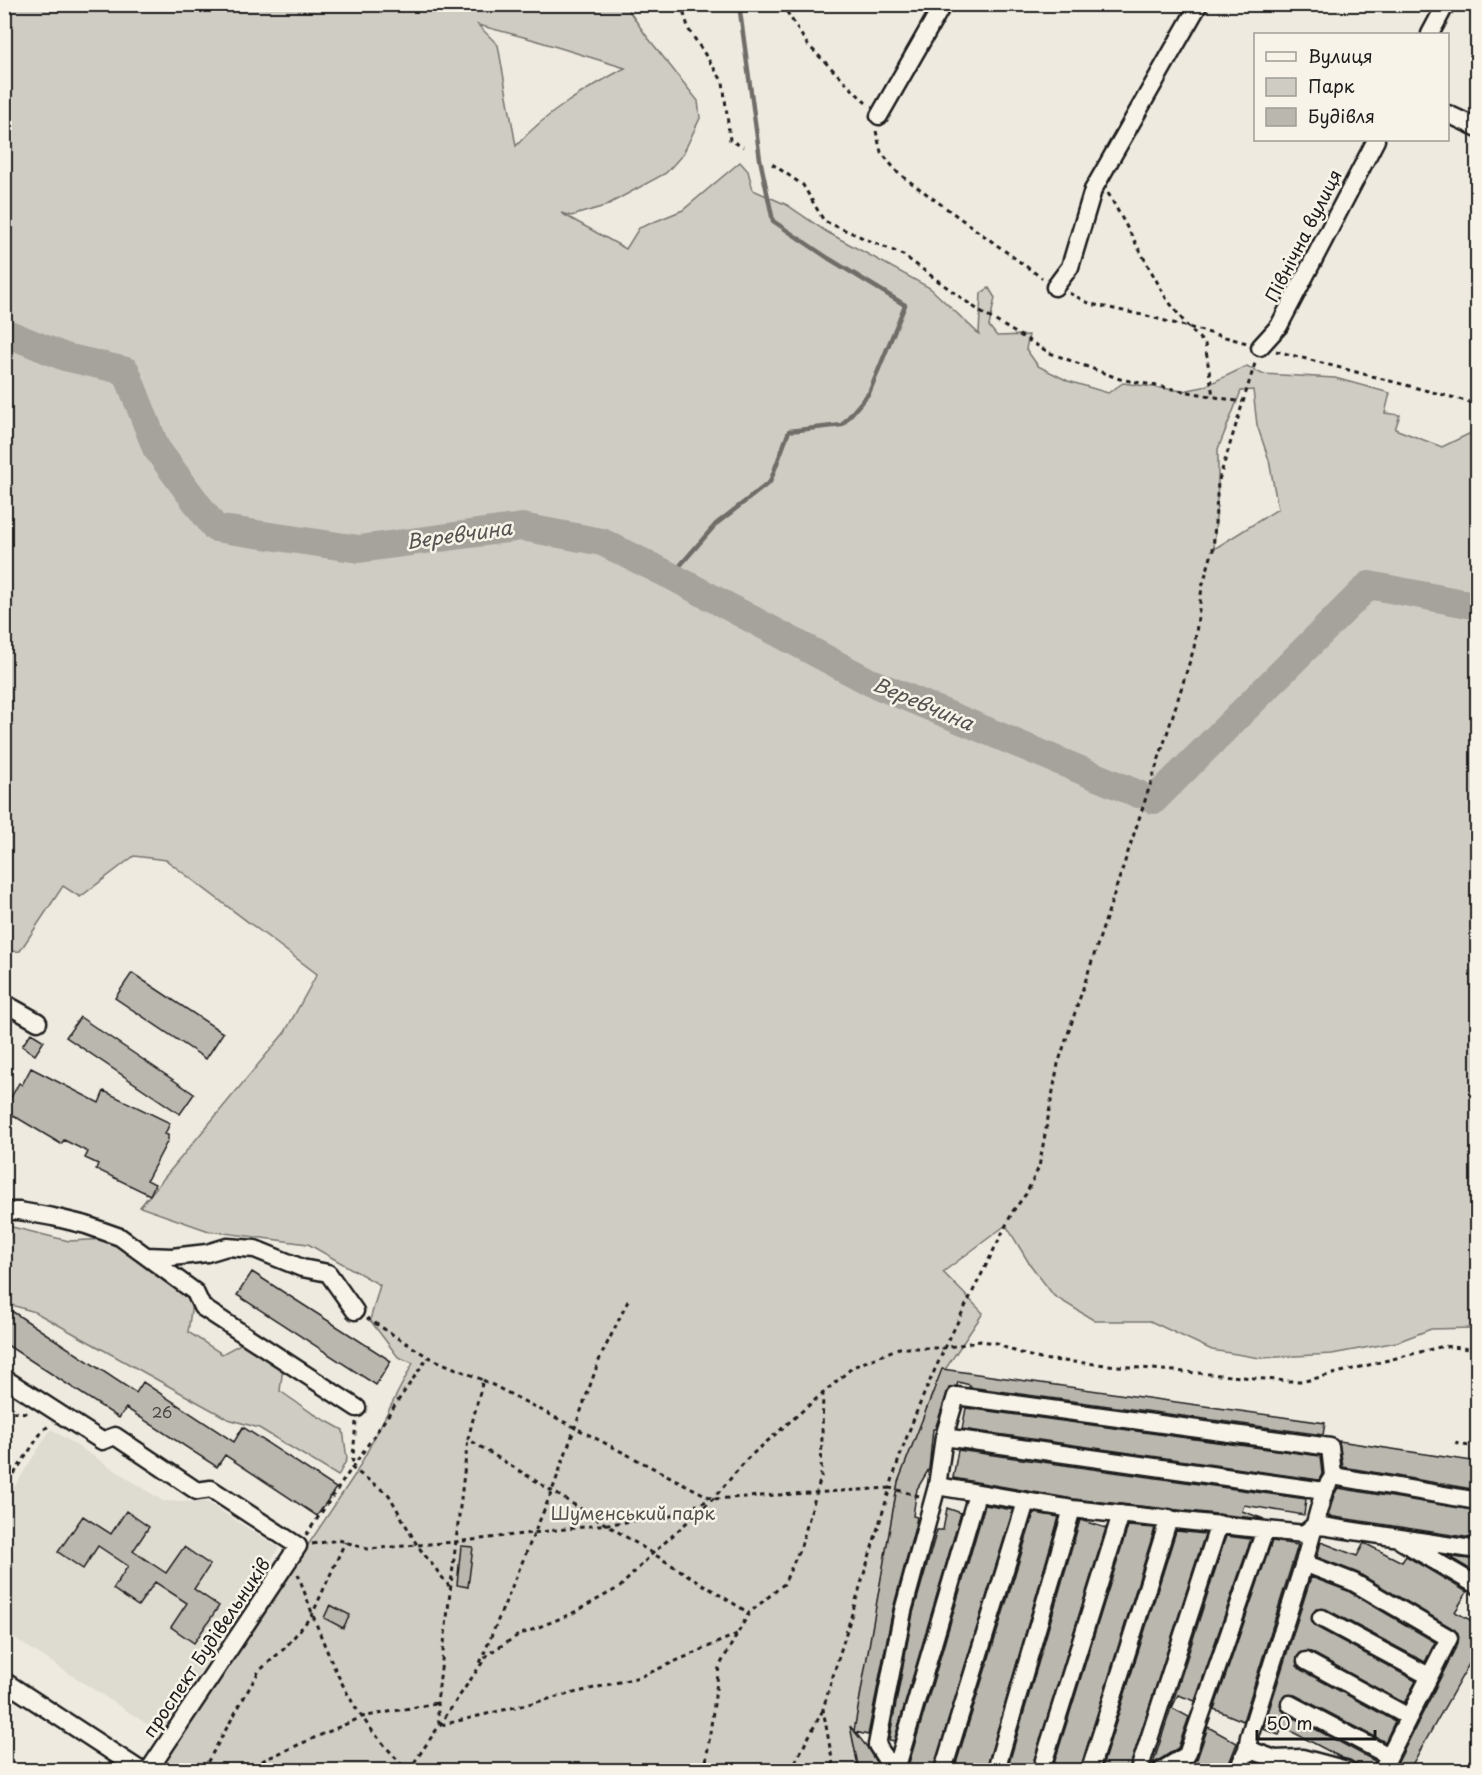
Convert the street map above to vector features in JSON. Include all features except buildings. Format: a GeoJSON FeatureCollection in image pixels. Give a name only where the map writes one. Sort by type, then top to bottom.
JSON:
{"type":"FeatureCollection","features":[{"type":"Feature","properties":{"kind":"street"},"geometry":{"type":"LineString","coordinates":[[879,116],[944,4]]}},
{"type":"Feature","properties":{"kind":"street"},"geometry":{"type":"LineString","coordinates":[[1055,287],[1070,267],[1093,190],[1199,4]]}},
{"type":"Feature","properties":{"kind":"street"},"geometry":{"type":"LineString","coordinates":[[1431,33],[1446,4]]}},
{"type":"Feature","properties":{"kind":"street"},"geometry":{"type":"LineString","coordinates":[[1449,114],[1478,128]]}},
{"type":"Feature","properties":{"kind":"street","name":"Північна вулиця"},"geometry":{"type":"LineString","coordinates":[[1260,347],[1279,326],[1375,141]]}},
{"type":"Feature","properties":{"kind":"street"},"geometry":{"type":"LineString","coordinates":[[4,1003],[38,1022]]}},
{"type":"Feature","properties":{"kind":"street"},"geometry":{"type":"LineString","coordinates":[[4,1211],[20,1211],[53,1217],[120,1237],[195,1292],[202,1307],[357,1408]]}},
{"type":"Feature","properties":{"kind":"street"},"geometry":{"type":"LineString","coordinates":[[146,1256],[172,1257],[207,1253],[227,1247],[255,1249],[302,1268],[328,1273],[355,1311]]}},
{"type":"Feature","properties":{"kind":"street"},"geometry":{"type":"LineString","coordinates":[[4,1378],[102,1441],[115,1436],[197,1491],[211,1489],[295,1551]]}},
{"type":"Feature","properties":{"kind":"street"},"geometry":{"type":"LineString","coordinates":[[895,1770],[877,1745],[903,1611],[935,1493],[944,1437],[956,1396],[1330,1447],[1333,1476],[1324,1491],[1247,1749],[1238,1770]]}},
{"type":"Feature","properties":{"kind":"street"},"geometry":{"type":"LineString","coordinates":[[944,1437],[1324,1491]]}},
{"type":"Feature","properties":{"kind":"street"},"geometry":{"type":"LineString","coordinates":[[1333,1476],[1478,1501]]}},
{"type":"Feature","properties":{"kind":"street"},"geometry":{"type":"LineString","coordinates":[[935,1493],[977,1494],[1072,1509],[1304,1534],[1315,1525],[1478,1550]]}},
{"type":"Feature","properties":{"kind":"street"},"geometry":{"type":"LineString","coordinates":[[895,1770],[977,1494]]}},
{"type":"Feature","properties":{"kind":"street"},"geometry":{"type":"LineString","coordinates":[[943,1770],[1026,1502]]}},
{"type":"Feature","properties":{"kind":"street"},"geometry":{"type":"LineString","coordinates":[[996,1770],[1072,1509]]}},
{"type":"Feature","properties":{"kind":"street"},"geometry":{"type":"LineString","coordinates":[[1041,1770],[1121,1514]]}},
{"type":"Feature","properties":{"kind":"street"},"geometry":{"type":"LineString","coordinates":[[1090,1770],[1169,1518]]}},
{"type":"Feature","properties":{"kind":"street"},"geometry":{"type":"LineString","coordinates":[[1139,1770],[1219,1524]]}},
{"type":"Feature","properties":{"kind":"street"},"geometry":{"type":"LineString","coordinates":[[1162,1770],[1188,1755],[1265,1530]]}},
{"type":"Feature","properties":{"kind":"street"},"geometry":{"type":"LineString","coordinates":[[1392,1535],[1478,1586]]}},
{"type":"Feature","properties":{"kind":"street","name":"проспект Будівельників"},"geometry":{"type":"LineString","coordinates":[[149,1770],[295,1551]]}},
{"type":"Feature","properties":{"kind":"street"},"geometry":{"type":"LineString","coordinates":[[1290,1704],[1385,1763],[1449,1638],[1353,1582],[1304,1563]]}},
{"type":"Feature","properties":{"kind":"street"},"geometry":{"type":"LineString","coordinates":[[1321,1618],[1428,1676]]}},
{"type":"Feature","properties":{"kind":"street"},"geometry":{"type":"LineString","coordinates":[[1306,1661],[1409,1717]]}},
{"type":"Feature","properties":{"kind":"street"},"geometry":{"type":"LineString","coordinates":[[4,1681],[140,1770]]}},
{"type":"Feature","properties":{"kind":"street"},"geometry":{"type":"LineString","coordinates":[[1247,1749],[1274,1765],[1302,1758],[1347,1770]]}},
{"type":"Feature","properties":{"kind":"path"},"geometry":{"type":"LineString","coordinates":[[681,4],[689,30],[723,82],[730,140],[743,147]]}},
{"type":"Feature","properties":{"kind":"path"},"geometry":{"type":"LineString","coordinates":[[782,4],[807,44],[879,116],[876,131],[881,152],[898,173],[1029,271],[1055,287],[1091,304],[1147,316],[1478,404]]}},
{"type":"Feature","properties":{"kind":"path"},"geometry":{"type":"LineString","coordinates":[[772,164],[802,185],[824,221],[903,255],[982,313],[1050,354],[1120,379],[1242,402]]}},
{"type":"Feature","properties":{"kind":"path"},"geometry":{"type":"LineString","coordinates":[[1100,178],[1166,298],[1188,327],[1205,344],[1213,397]]}},
{"type":"Feature","properties":{"kind":"path"},"geometry":{"type":"LineString","coordinates":[[791,1770],[824,1708],[903,1445],[944,1348],[1013,1211],[1026,1194],[1039,1167],[1058,1064],[1194,648],[1202,587],[1213,550],[1218,483],[1260,347]]}},
{"type":"Feature","properties":{"kind":"path"},"geometry":{"type":"LineString","coordinates":[[428,1357],[295,1551],[312,1615],[346,1692],[362,1717],[408,1770],[478,1668],[552,1491],[600,1358],[629,1299]]}},
{"type":"Feature","properties":{"kind":"path"},"geometry":{"type":"LineString","coordinates":[[355,1311],[428,1357],[483,1380],[712,1499]]}},
{"type":"Feature","properties":{"kind":"path"},"geometry":{"type":"LineString","coordinates":[[439,1726],[438,1703],[468,1439],[483,1380]]}},
{"type":"Feature","properties":{"kind":"path"},"geometry":{"type":"LineString","coordinates":[[705,1770],[719,1667],[749,1613],[784,1584],[801,1546],[821,1477],[823,1393]]}},
{"type":"Feature","properties":{"kind":"path"},"geometry":{"type":"LineString","coordinates":[[352,1468],[357,1408]]}},
{"type":"Feature","properties":{"kind":"path"},"geometry":{"type":"LineString","coordinates":[[4,1489],[43,1431],[63,1415]]}},
{"type":"Feature","properties":{"kind":"path"},"geometry":{"type":"LineString","coordinates":[[468,1439],[749,1613]]}},
{"type":"Feature","properties":{"kind":"path"},"geometry":{"type":"LineString","coordinates":[[1455,1443],[1478,1448]]}},
{"type":"Feature","properties":{"kind":"path"},"geometry":{"type":"LineString","coordinates":[[352,1468],[388,1495],[417,1545],[450,1587]]}},
{"type":"Feature","properties":{"kind":"path"},"geometry":{"type":"LineString","coordinates":[[295,1551],[339,1540],[367,1549],[455,1542],[668,1517],[712,1499],[890,1488],[935,1493]]}},
{"type":"Feature","properties":{"kind":"path"},"geometry":{"type":"LineString","coordinates":[[202,1770],[259,1671],[285,1648],[312,1615],[345,1542]]}},
{"type":"Feature","properties":{"kind":"path"},"geometry":{"type":"LineString","coordinates":[[439,1726],[640,1677],[737,1634]]}},
{"type":"Feature","properties":{"kind":"path"},"geometry":{"type":"LineString","coordinates":[[246,1770],[362,1717],[438,1703]]}},
{"type":"Feature","properties":{"kind":"path"},"geometry":{"type":"LineString","coordinates":[[824,1708],[834,1770]]}},
{"type":"Feature","properties":{"kind":"shaded area"},"geometry":{"type":"Polygon","coordinates":[[[51,1429],[163,1501],[207,1502],[279,1548],[161,1733],[5,1632],[4,1503],[51,1429]]]}},
{"type":"Feature","properties":{"kind":"green space","name":"Шуменський парк"},"geometry":{"type":"Polygon","coordinates":[[[5,5],[625,5],[698,101],[700,118],[683,154],[666,173],[605,206],[571,216],[561,213],[626,249],[639,228],[683,210],[740,162],[748,171],[753,190],[787,205],[827,232],[930,288],[979,334],[981,293],[989,288],[995,298],[989,326],[997,336],[1029,335],[1026,349],[1038,366],[1068,381],[1108,393],[1123,383],[1183,391],[1203,387],[1247,366],[1262,374],[1335,378],[1390,393],[1385,413],[1400,415],[1395,429],[1442,447],[1477,430],[1477,1325],[1473,1328],[1431,1329],[1397,1342],[1332,1354],[1260,1358],[1212,1350],[1150,1321],[1095,1321],[1054,1296],[1029,1263],[1006,1225],[943,1272],[983,1313],[940,1377],[898,1483],[853,1740],[858,1766],[861,1770],[158,1770],[356,1473],[413,1363],[398,1357],[370,1320],[380,1285],[308,1244],[209,1231],[140,1207],[285,1032],[317,974],[166,860],[134,856],[80,897],[63,886],[20,951],[5,952],[5,5]],[[478,25],[498,45],[516,146],[553,112],[625,68],[531,39],[478,25]],[[1253,390],[1241,391],[1218,449],[1214,549],[1278,509],[1269,460],[1257,425],[1253,390]]]}},
{"type":"Feature","properties":{"kind":"green space"},"geometry":{"type":"Polygon","coordinates":[[[4,1225],[69,1241],[108,1239],[171,1279],[192,1303],[188,1332],[222,1354],[244,1342],[283,1367],[280,1391],[312,1413],[343,1430],[347,1459],[338,1476],[259,1428],[228,1419],[35,1312],[5,1303],[4,1225]]]}},
{"type":"Feature","properties":{"kind":"waterway"},"geometry":{"type":"LineString","coordinates":[[671,576],[716,524],[770,482],[789,431],[842,425],[869,393],[905,305],[773,221],[760,159],[739,4]]}},
{"type":"Feature","properties":{"kind":"waterway","name":"Веревчина"},"geometry":{"type":"LineString","coordinates":[[4,332],[65,357],[126,371],[156,448],[215,528],[359,549],[522,527],[602,542],[671,576],[870,682],[1138,794]]}},
{"type":"Feature","properties":{"kind":"waterway","name":"Веревчина"},"geometry":{"type":"LineString","coordinates":[[1154,800],[1369,585],[1478,606]]}}]}
